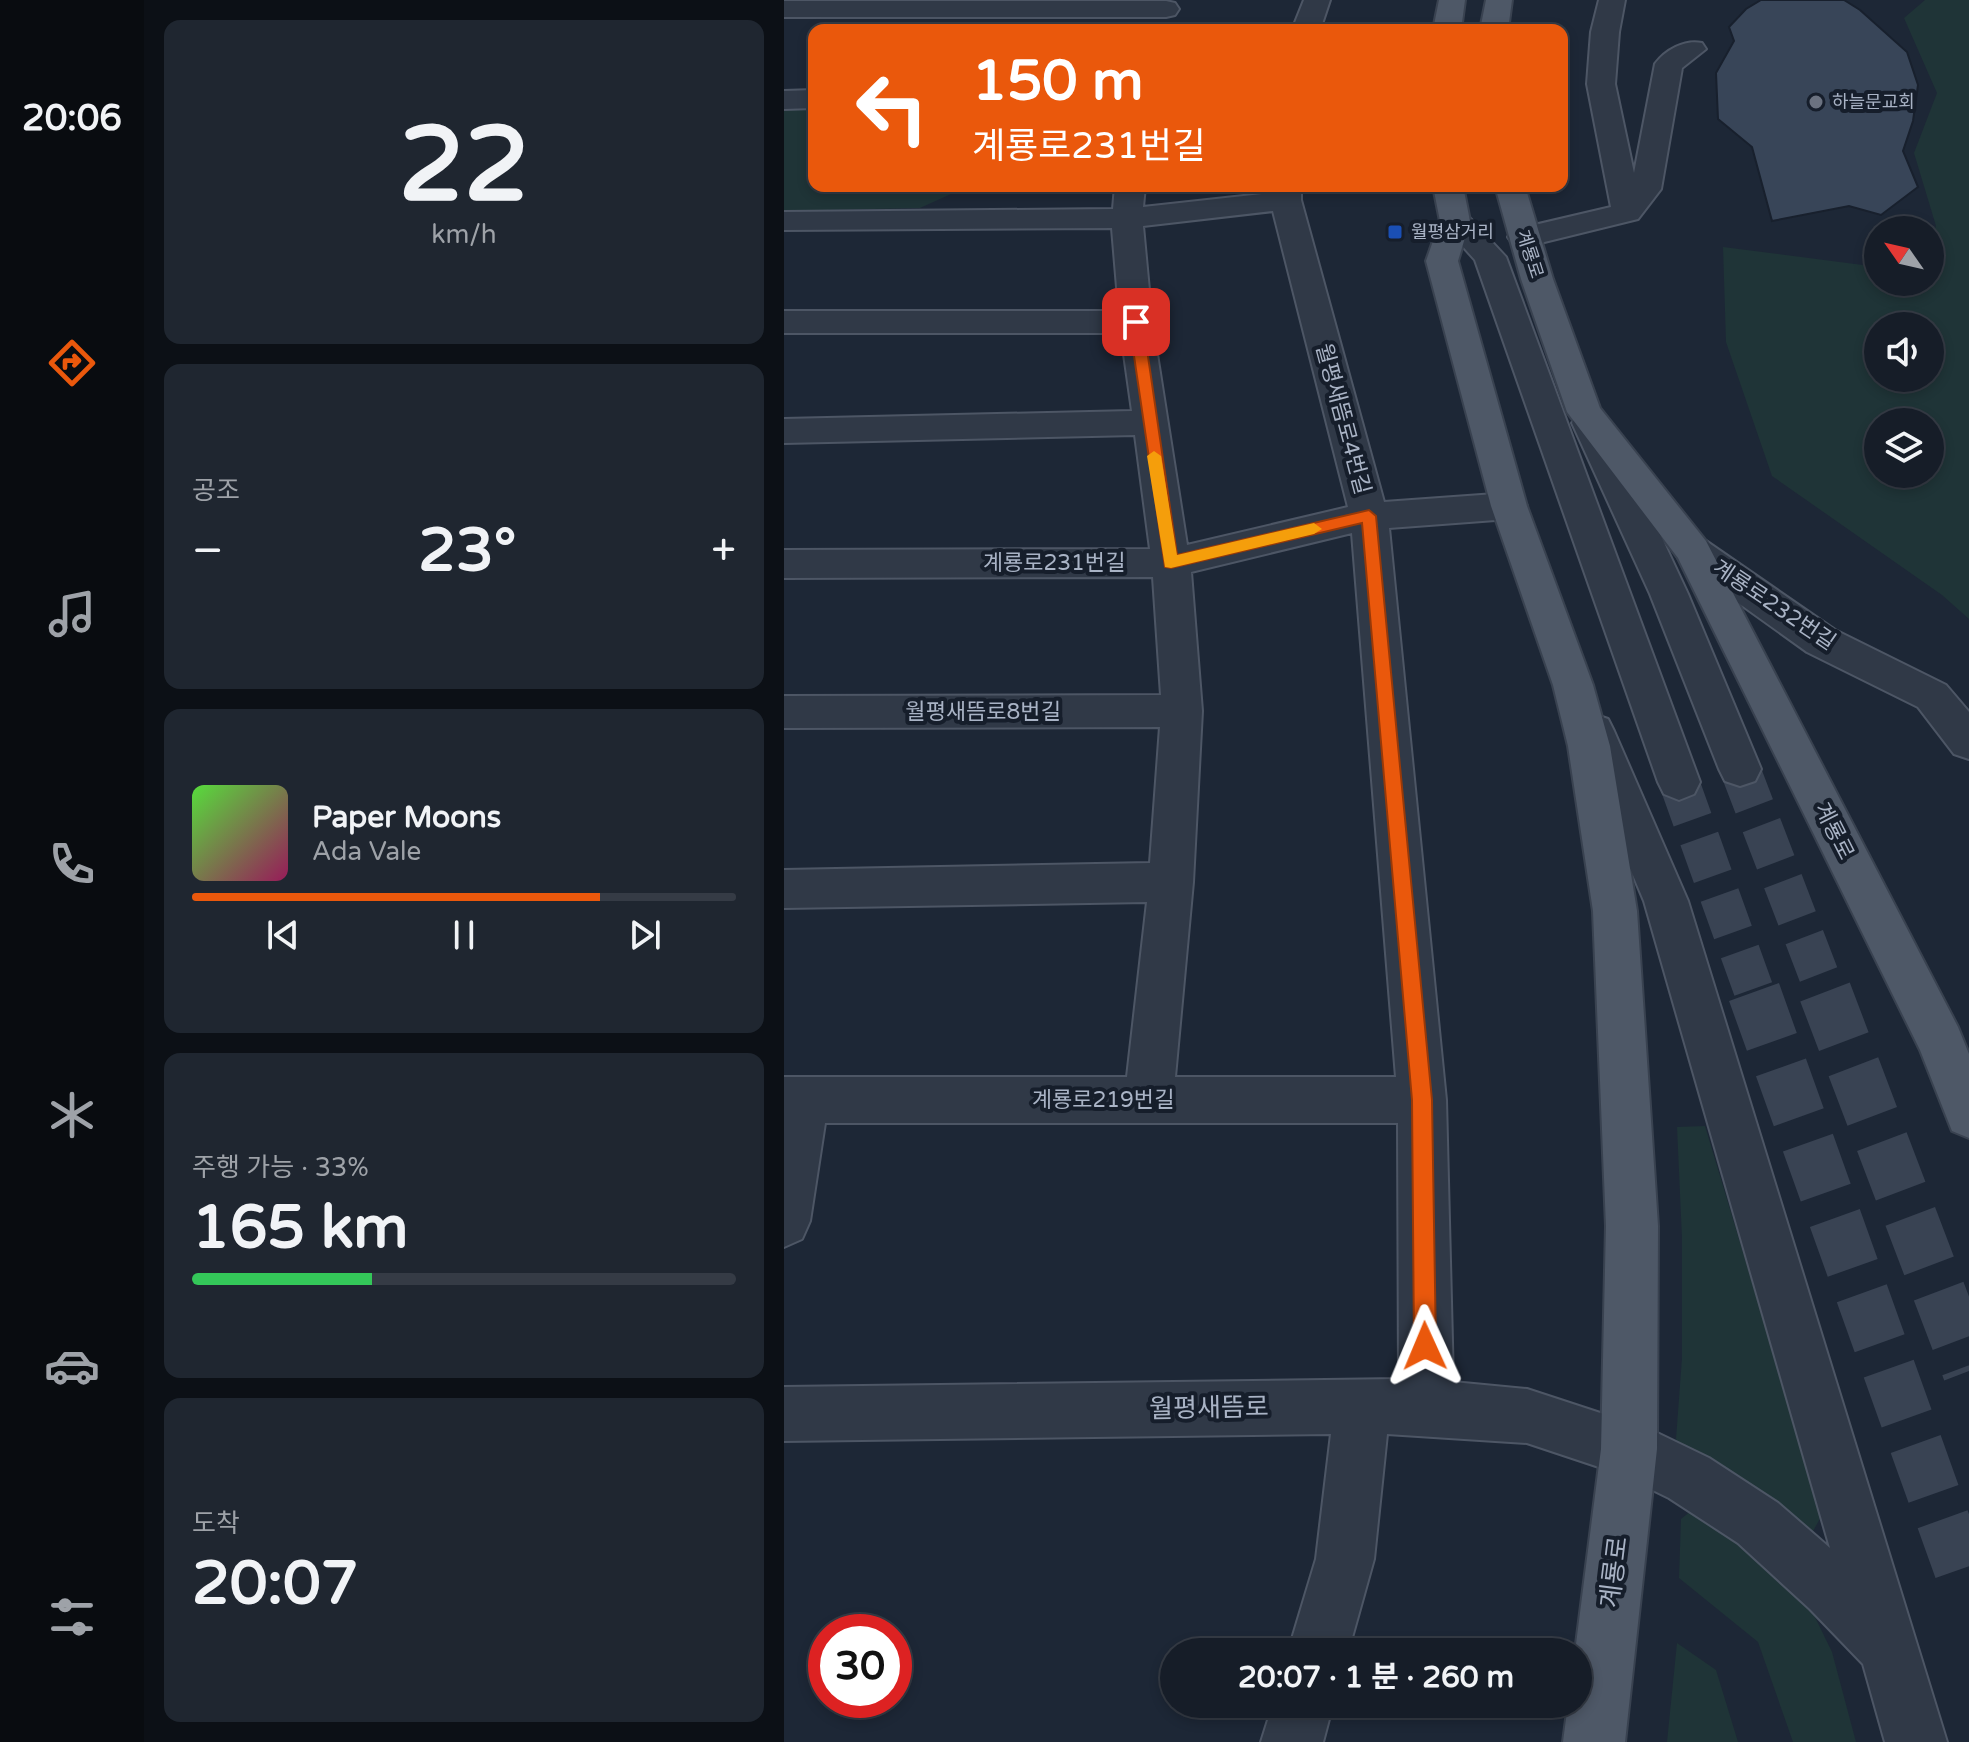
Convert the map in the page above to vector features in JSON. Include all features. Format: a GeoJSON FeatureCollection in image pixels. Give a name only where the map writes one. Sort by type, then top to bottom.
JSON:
{"type":"FeatureCollection","features":[{"type":"Feature","properties":{"kind":"main road"},"geometry":{"type":"LineString","coordinates":[[1448,24],[1452,0]]}},
{"type":"Feature","properties":{"kind":"main road"},"geometry":{"type":"LineString","coordinates":[[1495,24],[1499,0]]}},
{"type":"Feature","properties":{"kind":"main road","name":"계룡로"},"geometry":{"type":"LineString","coordinates":[[1512,192],[1584,412],[1693,551],[1941,1043],[1969,1114]]}},
{"type":"Feature","properties":{"kind":"main road","name":"계룡로"},"geometry":{"type":"LineString","coordinates":[[1451,203],[1442,261],[1509,506],[1573,685],[1589,746],[1615,911],[1632,1226],[1629,1449],[1594,1742]]}},
{"type":"Feature","properties":{"kind":"street"},"geometry":{"type":"LineString","coordinates":[[1308,24],[1317,0]]}},
{"type":"Feature","properties":{"kind":"street"},"geometry":{"type":"LineString","coordinates":[[1612,0],[1605,32],[1601,84],[1627,212]]}},
{"type":"Feature","properties":{"kind":"street"},"geometry":{"type":"LineString","coordinates":[[784,9],[915,4],[998,20],[1165,13]]}},
{"type":"Feature","properties":{"kind":"street"},"geometry":{"type":"LineString","coordinates":[[1524,237],[1627,212],[1646,189],[1669,64],[1692,49]]}},
{"type":"Feature","properties":{"kind":"street"},"geometry":{"type":"LineString","coordinates":[[784,100],[808,99]]}},
{"type":"Feature","properties":{"kind":"street"},"geometry":{"type":"LineString","coordinates":[[954,219],[961,192]]}},
{"type":"Feature","properties":{"kind":"street","name":"월평새뜸로4번길"},"geometry":{"type":"LineString","coordinates":[[784,221],[954,219],[1129,202],[1286,193],[1369,516],[1422,1100],[1426,1407]]}},
{"type":"Feature","properties":{"kind":"street"},"geometry":{"type":"LineString","coordinates":[[1129,202],[1136,322],[1171,563],[1182,711],[1171,882],[1149,1100]]}},
{"type":"Feature","properties":{"kind":"street"},"geometry":{"type":"LineString","coordinates":[[1451,203],[1490,257],[1679,782]]}},
{"type":"Feature","properties":{"kind":"street"},"geometry":{"type":"LineString","coordinates":[[784,322],[1136,322]]}},
{"type":"Feature","properties":{"kind":"street"},"geometry":{"type":"LineString","coordinates":[[1584,412],[1634,512],[1697,656],[1740,769]]}},
{"type":"Feature","properties":{"kind":"street"},"geometry":{"type":"LineString","coordinates":[[784,431],[1149,423]]}},
{"type":"Feature","properties":{"kind":"street","name":"계룡로231번길"},"geometry":{"type":"LineString","coordinates":[[784,564],[1171,563],[1369,516],[1509,506]]}},
{"type":"Feature","properties":{"kind":"street","name":"계룡로232번길"},"geometry":{"type":"LineString","coordinates":[[1693,551],[1821,641],[1932,696],[1969,742]]}},
{"type":"Feature","properties":{"kind":"street"},"geometry":{"type":"LineString","coordinates":[[1573,685],[1666,901],[1916,1742]]}},
{"type":"Feature","properties":{"kind":"street","name":"월평새뜸로8번길"},"geometry":{"type":"LineString","coordinates":[[784,712],[1182,711]]}},
{"type":"Feature","properties":{"kind":"street"},"geometry":{"type":"LineString","coordinates":[[784,889],[1171,882]]}},
{"type":"Feature","properties":{"kind":"street"},"geometry":{"type":"LineString","coordinates":[[784,1221],[794,1100]]}},
{"type":"Feature","properties":{"kind":"street","name":"계룡로219번길"},"geometry":{"type":"LineString","coordinates":[[794,1100],[1422,1100]]}},
{"type":"Feature","properties":{"kind":"street"},"geometry":{"type":"LineString","coordinates":[[1322,1638],[1345,1559],[1362,1406]]}},
{"type":"Feature","properties":{"kind":"street","name":"월평새뜸로"},"geometry":{"type":"LineString","coordinates":[[784,1414],[1362,1406],[1426,1407],[1527,1416],[1629,1449],[1689,1478],[1758,1523],[1831,1588],[1886,1645]]}},
{"type":"Feature","properties":{"kind":"street"},"geometry":{"type":"LineString","coordinates":[[1292,1742],[1299,1718]]}},
{"type":"Feature","properties":{"kind":"green space"},"geometry":{"type":"Polygon","coordinates":[[[1925,0],[1969,0],[1969,619],[1942,595],[1772,476],[1726,342],[1723,247],[1864,265],[1864,296],[1944,296],[1944,216],[1933,216],[1914,153],[1937,93],[1904,18],[1925,0]]]}},
{"type":"Feature","properties":{"kind":"green space"},"geometry":{"type":"Polygon","coordinates":[[[808,107],[808,192],[951,194],[920,208],[784,211],[784,108],[808,107]]]}},
{"type":"Feature","properties":{"kind":"green space"},"geometry":{"type":"Polygon","coordinates":[[[1705,1126],[1822,1515],[1807,1542],[1686,1460],[1676,1439],[1682,1358],[1682,1238],[1677,1127],[1705,1126]]]}},
{"type":"Feature","properties":{"kind":"green space"},"geometry":{"type":"Polygon","coordinates":[[[1697,1506],[1747,1543],[1812,1611],[1832,1652],[1856,1742],[1793,1742],[1758,1642],[1679,1578],[1681,1519],[1697,1506]]]}},
{"type":"Feature","properties":{"kind":"green space"},"geometry":{"type":"Polygon","coordinates":[[[1677,1643],[1716,1670],[1738,1742],[1667,1742],[1677,1643]]]}},
{"type":"Feature","properties":{"kind":"building","name":"하늘문교회"},"geometry":{"type":"Polygon","coordinates":[[[1761,0],[1844,0],[1860,10],[1907,52],[1918,85],[1913,121],[1903,151],[1918,187],[1881,215],[1849,206],[1772,221],[1752,147],[1718,119],[1716,73],[1734,41],[1729,27],[1746,9],[1761,0]]]}},
{"type":"Feature","properties":{"kind":"tunnel"},"geometry":{"type":"LineString","coordinates":[[1740,769],[1826,994]]}},
{"type":"Feature","properties":{"kind":"tunnel"},"geometry":{"type":"LineString","coordinates":[[1679,782],[1755,994]]}},
{"type":"Feature","properties":{"kind":"tunnel"},"geometry":{"type":"LineString","coordinates":[[1754,992],[1969,1593]]}},
{"type":"Feature","properties":{"kind":"tunnel"},"geometry":{"type":"LineString","coordinates":[[1825,992],[1969,1371]]}},
{"type":"Feature","properties":{"kind":"slow traffic"},"geometry":{"type":"LineString","coordinates":[[1154,456],[1171,563],[1314,529]]}},
{"type":"Feature","properties":{"kind":"place","name":"하늘문교회"},"geometry":{"type":"Point","coordinates":[1816,102]}},
{"type":"Feature","properties":{"kind":"place","name":"월평삼거리"},"geometry":{"type":"Point","coordinates":[1395,232]}},
{"type":"Feature","properties":{"kind":"route"},"geometry":{"type":"LineString","coordinates":[[1136,322],[1171,563],[1369,516],[1422,1100],[1425,1346]]}}]}
